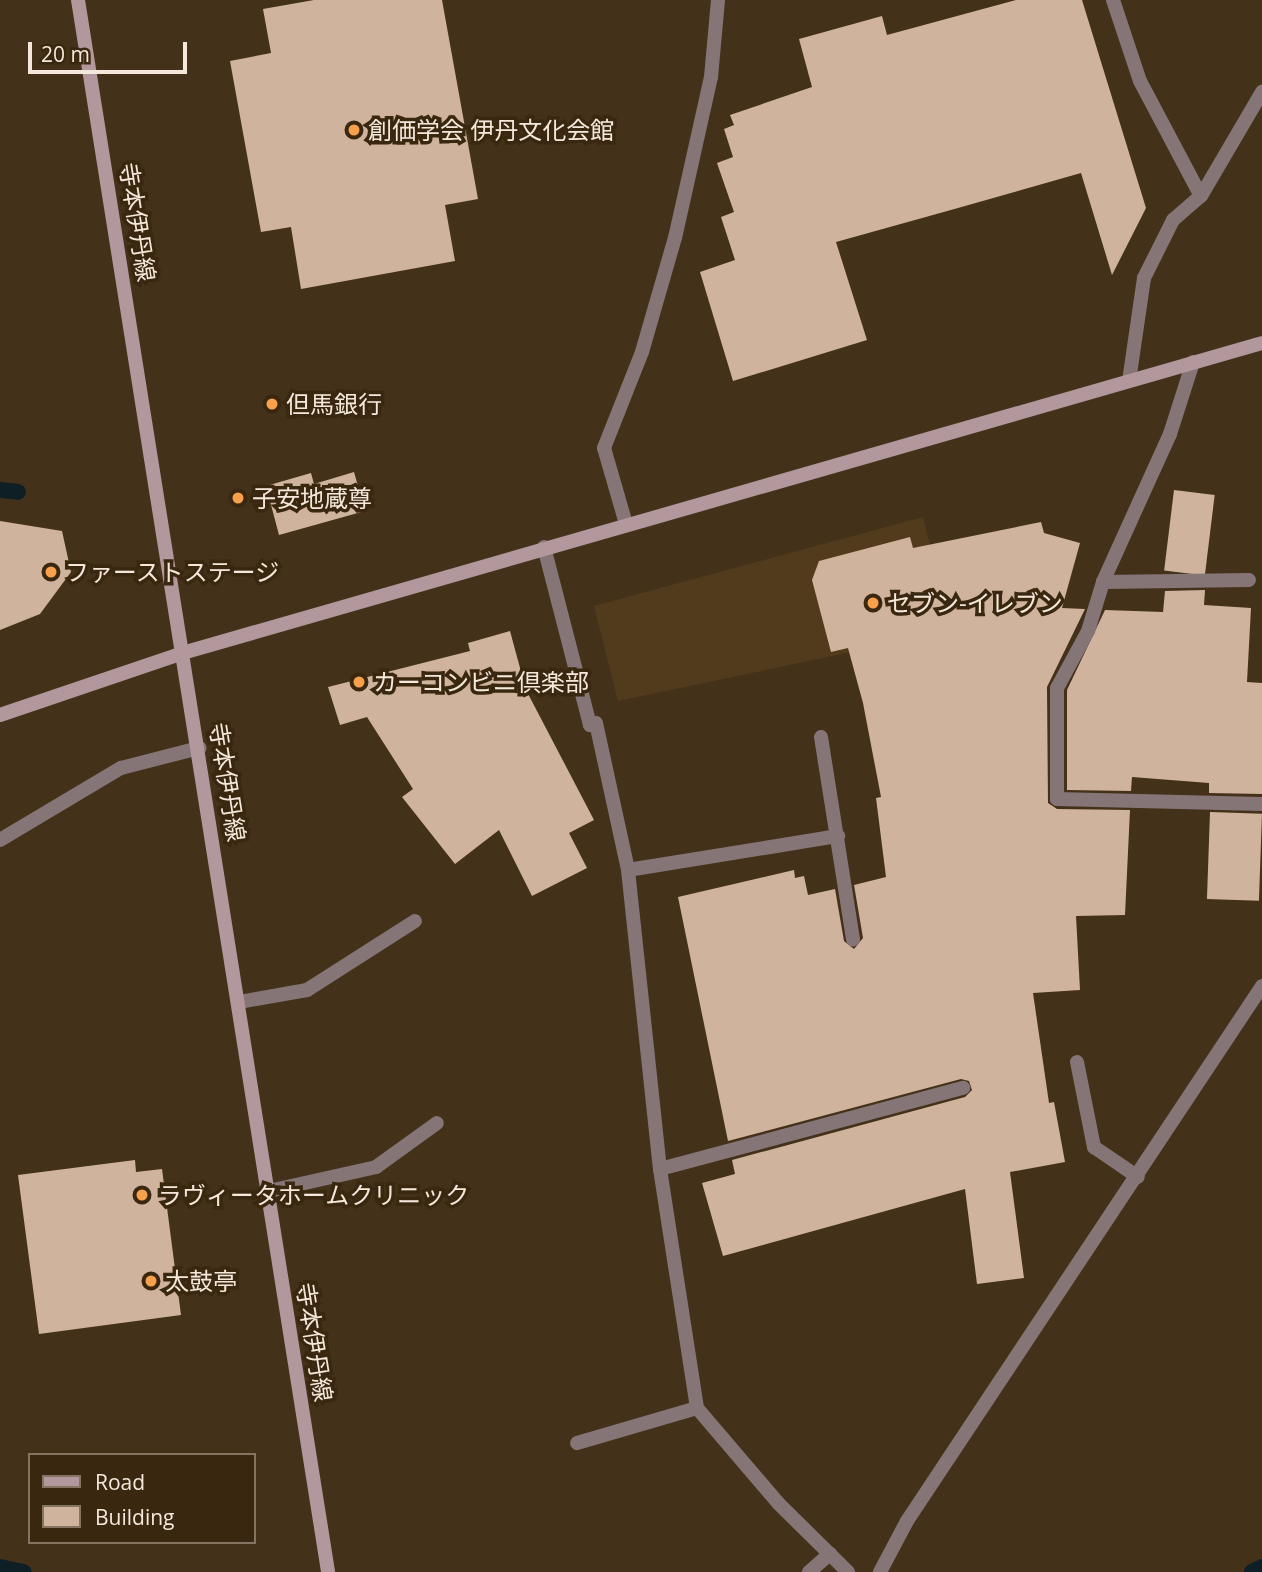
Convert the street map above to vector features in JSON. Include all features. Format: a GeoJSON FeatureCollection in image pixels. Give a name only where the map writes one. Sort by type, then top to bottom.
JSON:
{"type":"FeatureCollection","features":[{"type":"Feature","properties":{"kind":"main road","name":"寺本伊丹線"},"geometry":{"type":"LineString","coordinates":[[78,0],[186,652],[328,1572]]}},
{"type":"Feature","properties":{"kind":"main road"},"geometry":{"type":"LineString","coordinates":[[0,715],[186,652],[544,547],[1262,343]]}},
{"type":"Feature","properties":{"kind":"street"},"geometry":{"type":"LineString","coordinates":[[626,524],[604,448],[642,352],[675,238],[711,77],[718,0]]}},
{"type":"Feature","properties":{"kind":"street"},"geometry":{"type":"LineString","coordinates":[[1113,0],[1140,81],[1201,196]]}},
{"type":"Feature","properties":{"kind":"street"},"geometry":{"type":"LineString","coordinates":[[1129,381],[1144,278],[1173,220],[1201,196],[1262,92]]}},
{"type":"Feature","properties":{"kind":"street"},"geometry":{"type":"LineString","coordinates":[[1193,362],[1170,434],[1103,582],[1088,631],[1057,688],[1057,799],[1262,804]]}},
{"type":"Feature","properties":{"kind":"street"},"geometry":{"type":"LineString","coordinates":[[544,547],[590,724],[596,723],[628,870],[660,1169],[697,1408],[848,1572]]}},
{"type":"Feature","properties":{"kind":"street"},"geometry":{"type":"LineString","coordinates":[[1103,582],[1249,580]]}},
{"type":"Feature","properties":{"kind":"street"},"geometry":{"type":"LineString","coordinates":[[821,737],[853,939]]}},
{"type":"Feature","properties":{"kind":"street"},"geometry":{"type":"LineString","coordinates":[[0,840],[121,768],[199,748]]}},
{"type":"Feature","properties":{"kind":"street"},"geometry":{"type":"LineString","coordinates":[[628,870],[838,836]]}},
{"type":"Feature","properties":{"kind":"street"},"geometry":{"type":"LineString","coordinates":[[239,1002],[307,990],[415,921]]}},
{"type":"Feature","properties":{"kind":"street"},"geometry":{"type":"LineString","coordinates":[[880,1572],[907,1521],[1138,1177],[1262,986]]}},
{"type":"Feature","properties":{"kind":"street"},"geometry":{"type":"LineString","coordinates":[[1077,1062],[1094,1147],[1138,1177]]}},
{"type":"Feature","properties":{"kind":"street"},"geometry":{"type":"LineString","coordinates":[[660,1169],[963,1088]]}},
{"type":"Feature","properties":{"kind":"street"},"geometry":{"type":"LineString","coordinates":[[269,1191],[376,1167],[437,1123]]}},
{"type":"Feature","properties":{"kind":"street"},"geometry":{"type":"LineString","coordinates":[[577,1443],[697,1408]]}},
{"type":"Feature","properties":{"kind":"street"},"geometry":{"type":"LineString","coordinates":[[809,1572],[830,1554]]}},
{"type":"Feature","properties":{"kind":"shaded area"},"geometry":{"type":"Polygon","coordinates":[[[923,517],[952,631],[618,701],[594,606],[923,517]]]}},
{"type":"Feature","properties":{"kind":"building","name":"創価学会 伊丹文化会館"},"geometry":{"type":"Polygon","coordinates":[[[314,0],[442,0],[478,199],[445,205],[455,261],[301,289],[291,227],[261,232],[230,61],[271,53],[263,9],[314,0]]]}},
{"type":"Feature","properties":{"kind":"building"},"geometry":{"type":"Polygon","coordinates":[[[1016,0],[1082,0],[1146,208],[1112,275],[1081,173],[836,242],[867,340],[733,381],[700,272],[735,260],[721,217],[734,212],[717,163],[733,157],[724,129],[734,125],[730,115],[812,87],[799,39],[882,16],[887,35],[1016,0]]]}},
{"type":"Feature","properties":{"kind":"building"},"geometry":{"type":"Polygon","coordinates":[[[354,472],[365,511],[279,535],[266,486],[311,473],[314,484],[354,472]]]}},
{"type":"Feature","properties":{"kind":"building"},"geometry":{"type":"Polygon","coordinates":[[[1174,490],[1215,495],[1205,575],[1164,570],[1174,490]]]}},
{"type":"Feature","properties":{"kind":"building"},"geometry":{"type":"Polygon","coordinates":[[[0,521],[62,531],[71,572],[40,614],[0,630],[0,521]]]}},
{"type":"Feature","properties":{"kind":"building"},"geometry":{"type":"Polygon","coordinates":[[[1041,522],[1044,533],[1080,543],[1062,608],[1085,609],[1047,687],[1048,803],[1057,809],[1130,810],[1125,915],[1076,916],[1080,990],[1033,993],[1049,1103],[1054,1102],[1065,1162],[1010,1172],[1024,1278],[977,1284],[965,1189],[723,1256],[702,1183],[735,1174],[732,1160],[965,1097],[972,1090],[969,1081],[961,1079],[728,1141],[678,897],[794,870],[795,878],[804,876],[808,895],[835,889],[844,941],[854,949],[863,938],[854,885],[886,877],[876,798],[881,797],[863,703],[848,648],[831,652],[812,580],[819,561],[910,537],[913,548],[1041,522]]]}},
{"type":"Feature","properties":{"kind":"building"},"geometry":{"type":"Polygon","coordinates":[[[1205,590],[1204,605],[1251,608],[1247,682],[1262,683],[1262,794],[1209,793],[1209,783],[1132,777],[1131,791],[1067,790],[1067,690],[1105,610],[1163,612],[1165,591],[1205,590]]]}},
{"type":"Feature","properties":{"kind":"building"},"geometry":{"type":"Polygon","coordinates":[[[510,631],[526,690],[594,820],[569,833],[587,868],[532,896],[499,830],[455,864],[402,797],[413,789],[367,717],[340,725],[328,687],[470,651],[468,643],[510,631]]]}},
{"type":"Feature","properties":{"kind":"building"},"geometry":{"type":"Polygon","coordinates":[[[1210,812],[1262,814],[1259,901],[1207,899],[1210,812]]]}},
{"type":"Feature","properties":{"kind":"building"},"geometry":{"type":"Polygon","coordinates":[[[135,1160],[136,1172],[162,1169],[181,1315],[39,1334],[18,1175],[135,1160]]]}},
{"type":"Feature","properties":{"kind":"waterway"},"geometry":{"type":"LineString","coordinates":[[0,490],[18,492]]}},
{"type":"Feature","properties":{"kind":"waterway"},"geometry":{"type":"LineString","coordinates":[[0,1567],[23,1572]]}},
{"type":"Feature","properties":{"kind":"waterway"},"geometry":{"type":"LineString","coordinates":[[1252,1572],[1262,1567]]}},
{"type":"Feature","properties":{"kind":"place","name":"創価学会 伊丹文化会館"},"geometry":{"type":"Point","coordinates":[354,130]}},
{"type":"Feature","properties":{"kind":"place","name":"但馬銀行"},"geometry":{"type":"Point","coordinates":[272,404]}},
{"type":"Feature","properties":{"kind":"place","name":"子安地蔵尊"},"geometry":{"type":"Point","coordinates":[238,498]}},
{"type":"Feature","properties":{"kind":"place","name":"ファーストステージ"},"geometry":{"type":"Point","coordinates":[51,572]}},
{"type":"Feature","properties":{"kind":"place","name":"セブン-イレブン"},"geometry":{"type":"Point","coordinates":[873,603]}},
{"type":"Feature","properties":{"kind":"place","name":"カーコンビニ倶楽部"},"geometry":{"type":"Point","coordinates":[359,682]}},
{"type":"Feature","properties":{"kind":"place","name":"ラヴィータホームクリニック"},"geometry":{"type":"Point","coordinates":[142,1195]}},
{"type":"Feature","properties":{"kind":"place","name":"太鼓亭"},"geometry":{"type":"Point","coordinates":[151,1281]}}]}
